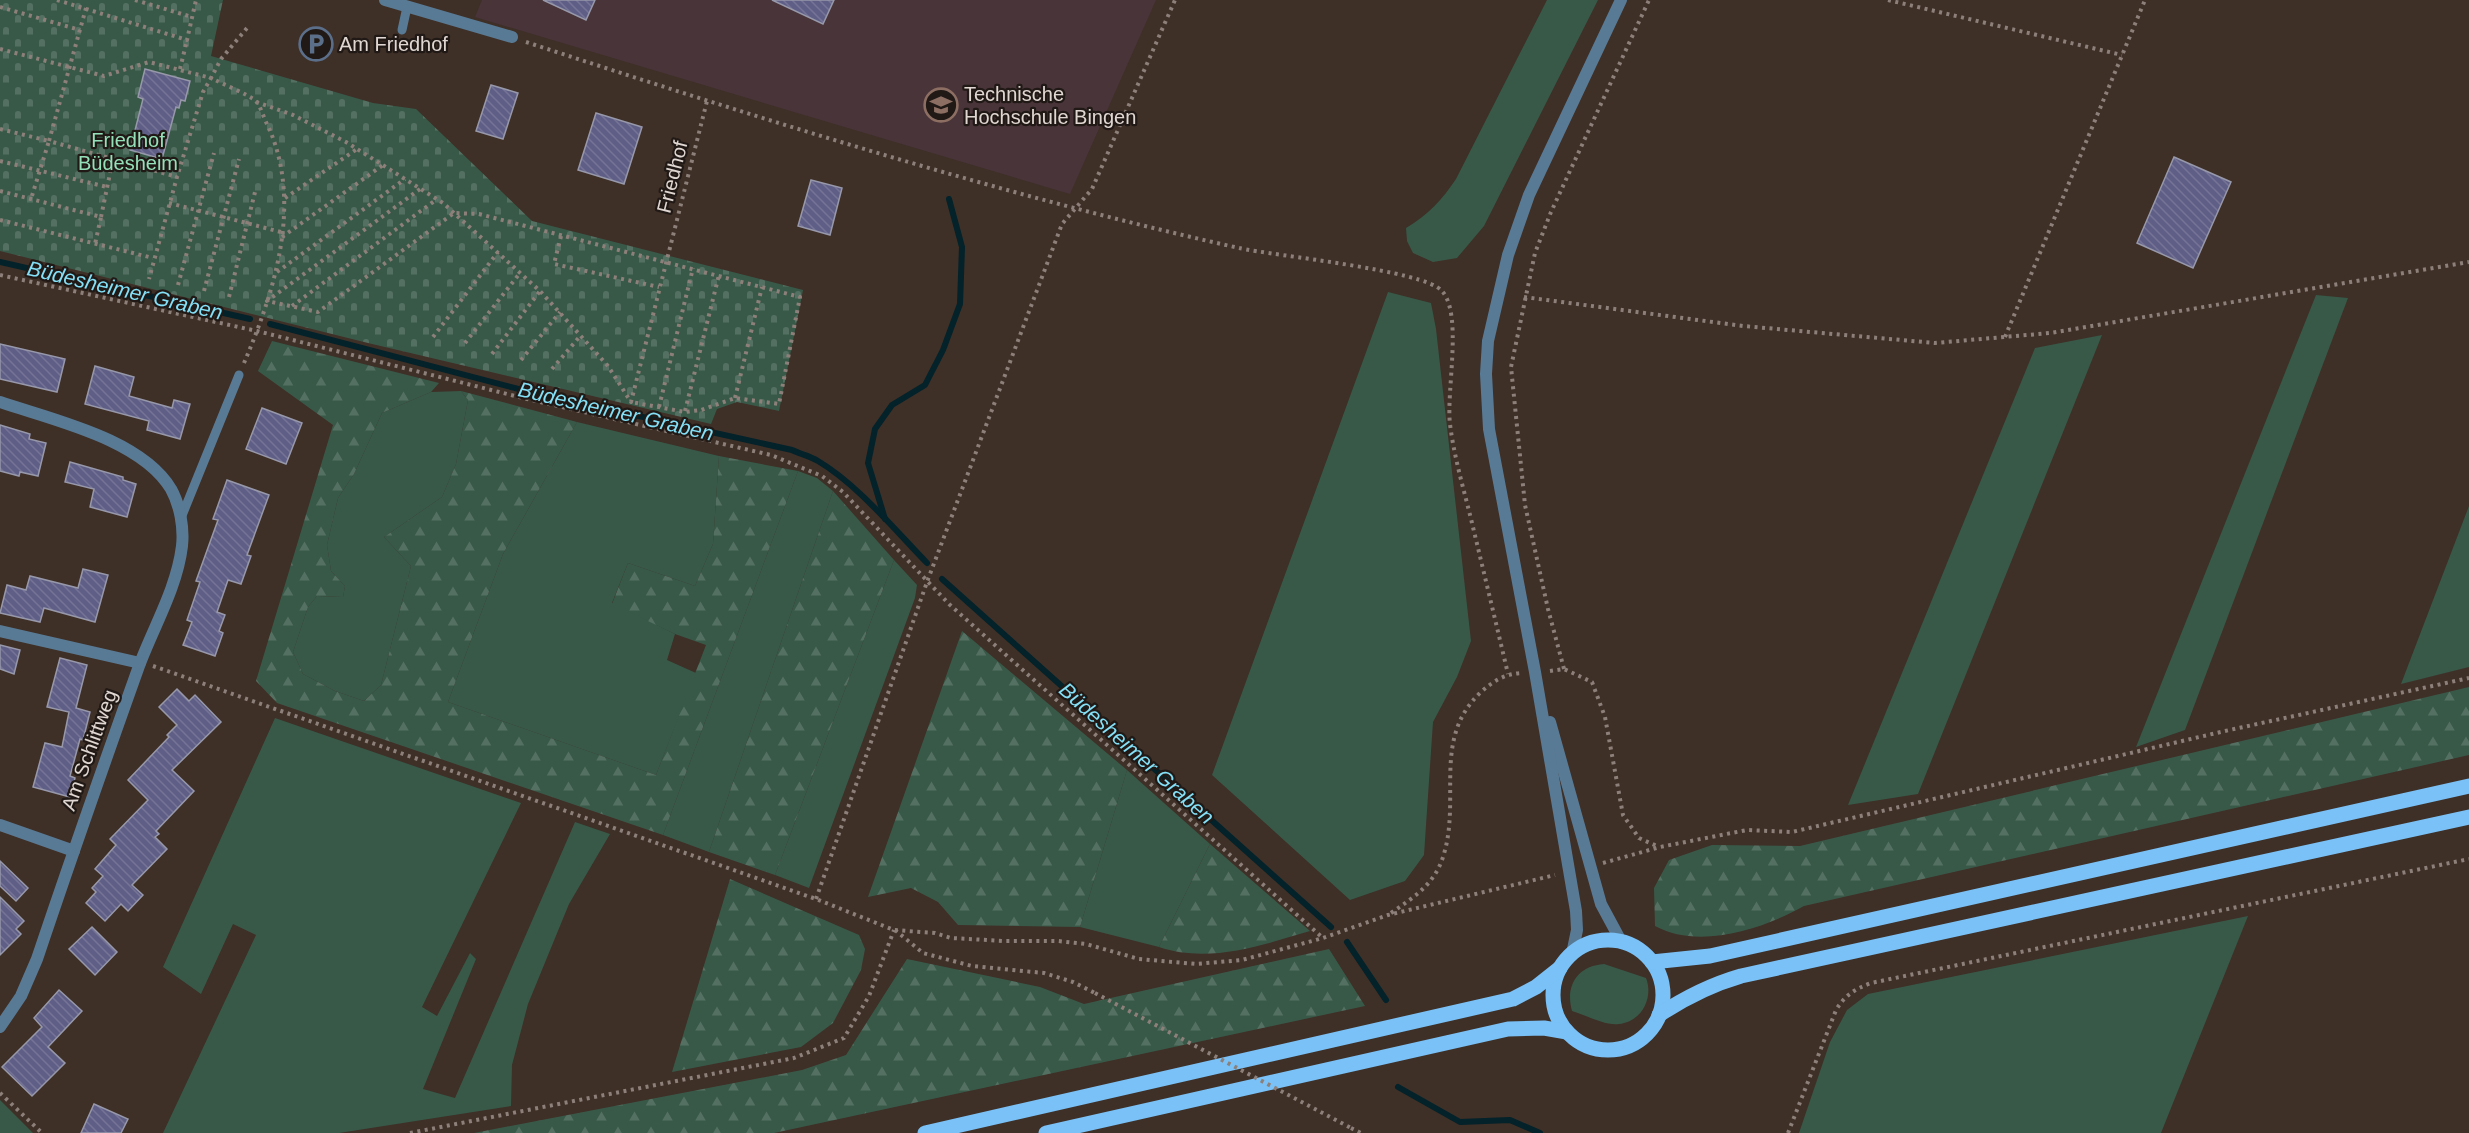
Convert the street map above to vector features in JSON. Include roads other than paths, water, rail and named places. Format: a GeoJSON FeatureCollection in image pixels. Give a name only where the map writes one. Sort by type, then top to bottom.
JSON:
{"type":"FeatureCollection","features":[{"type":"Feature","properties":{"kind":"main road"},"geometry":{"type":"LineString","coordinates":[[1652,962],[1710,957],[2469,786]]}},
{"type":"Feature","properties":{"kind":"main road"},"geometry":{"type":"LineString","coordinates":[[1659,1015],[1691,994],[1710,985],[1741,976],[2469,817]]}},
{"type":"Feature","properties":{"kind":"main road"},"geometry":{"type":"LineString","coordinates":[[925,1133],[1513,999],[1536,987],[1560,968],[1572,954],[1593,942],[1612,941],[1634,947],[1652,962],[1662,982],[1663,993],[1659,1015],[1652,1029],[1640,1040],[1626,1047],[1610,1050],[1594,1048],[1580,1042],[1567,1032],[1554,1008],[1555,981],[1560,968]]}},
{"type":"Feature","properties":{"kind":"main road"},"geometry":{"type":"LineString","coordinates":[[1046,1133],[1508,1029],[1544,1028],[1567,1032]]}},
{"type":"Feature","properties":{"kind":"street"},"geometry":{"type":"LineString","coordinates":[[386,0],[512,37]]}},
{"type":"Feature","properties":{"kind":"street"},"geometry":{"type":"LineString","coordinates":[[1572,954],[1577,921],[1535,672],[1489,429],[1486,374],[1488,341],[1506,263],[1529,195],[1621,0]]}},
{"type":"Feature","properties":{"kind":"street","name":"Am Schlittweg"},"geometry":{"type":"LineString","coordinates":[[0,402],[120,444],[153,466],[171,490],[181,518],[182,547],[170,590],[140,663],[37,959],[21,996],[0,1027]]}},
{"type":"Feature","properties":{"kind":"street"},"geometry":{"type":"LineString","coordinates":[[0,631],[140,663]]}},
{"type":"Feature","properties":{"kind":"street"},"geometry":{"type":"LineString","coordinates":[[1535,672],[1601,904],[1622,943]]}},
{"type":"Feature","properties":{"kind":"street"},"geometry":{"type":"LineString","coordinates":[[0,825],[74,850]]}},
{"type":"Feature","properties":{"kind":"lane"},"geometry":{"type":"LineString","coordinates":[[402,30],[408,7]]}},
{"type":"Feature","properties":{"kind":"lane"},"geometry":{"type":"LineString","coordinates":[[181,518],[239,375]]}},
{"type":"Feature","properties":{"kind":"waterway"},"geometry":{"type":"LineString","coordinates":[[885,519],[868,463],[875,429],[892,405],[925,385],[943,350],[960,304],[962,247],[949,199]]}},
{"type":"Feature","properties":{"kind":"waterway","name":"Büdesheimer Graben"},"geometry":{"type":"LineString","coordinates":[[0,262],[250,319]]}},
{"type":"Feature","properties":{"kind":"waterway","name":"Büdesheimer Graben"},"geometry":{"type":"LineString","coordinates":[[270,324],[530,392],[792,450],[818,461],[847,482],[927,563]]}},
{"type":"Feature","properties":{"kind":"waterway","name":"Büdesheimer Graben"},"geometry":{"type":"LineString","coordinates":[[942,579],[1331,927]]}},
{"type":"Feature","properties":{"kind":"waterway","name":"Büdesheimer Graben"},"geometry":{"type":"LineString","coordinates":[[1347,942],[1386,1000]]}},
{"type":"Feature","properties":{"kind":"waterway","name":"Büdesheimer Graben"},"geometry":{"type":"LineString","coordinates":[[1398,1087],[1460,1122],[1510,1120],[1540,1133]]}},
{"type":"Feature","properties":{"kind":"place","name":"Am Friedhof"},"geometry":{"type":"Point","coordinates":[316,44]}},
{"type":"Feature","properties":{"kind":"place","name":"Technische Hochschule Bingen"},"geometry":{"type":"Point","coordinates":[941,105]}},
{"type":"Feature","properties":{"kind":"park label","name":"Friedhof Büdesheim"},"geometry":{"type":"Point","coordinates":[128,152]}}]}
